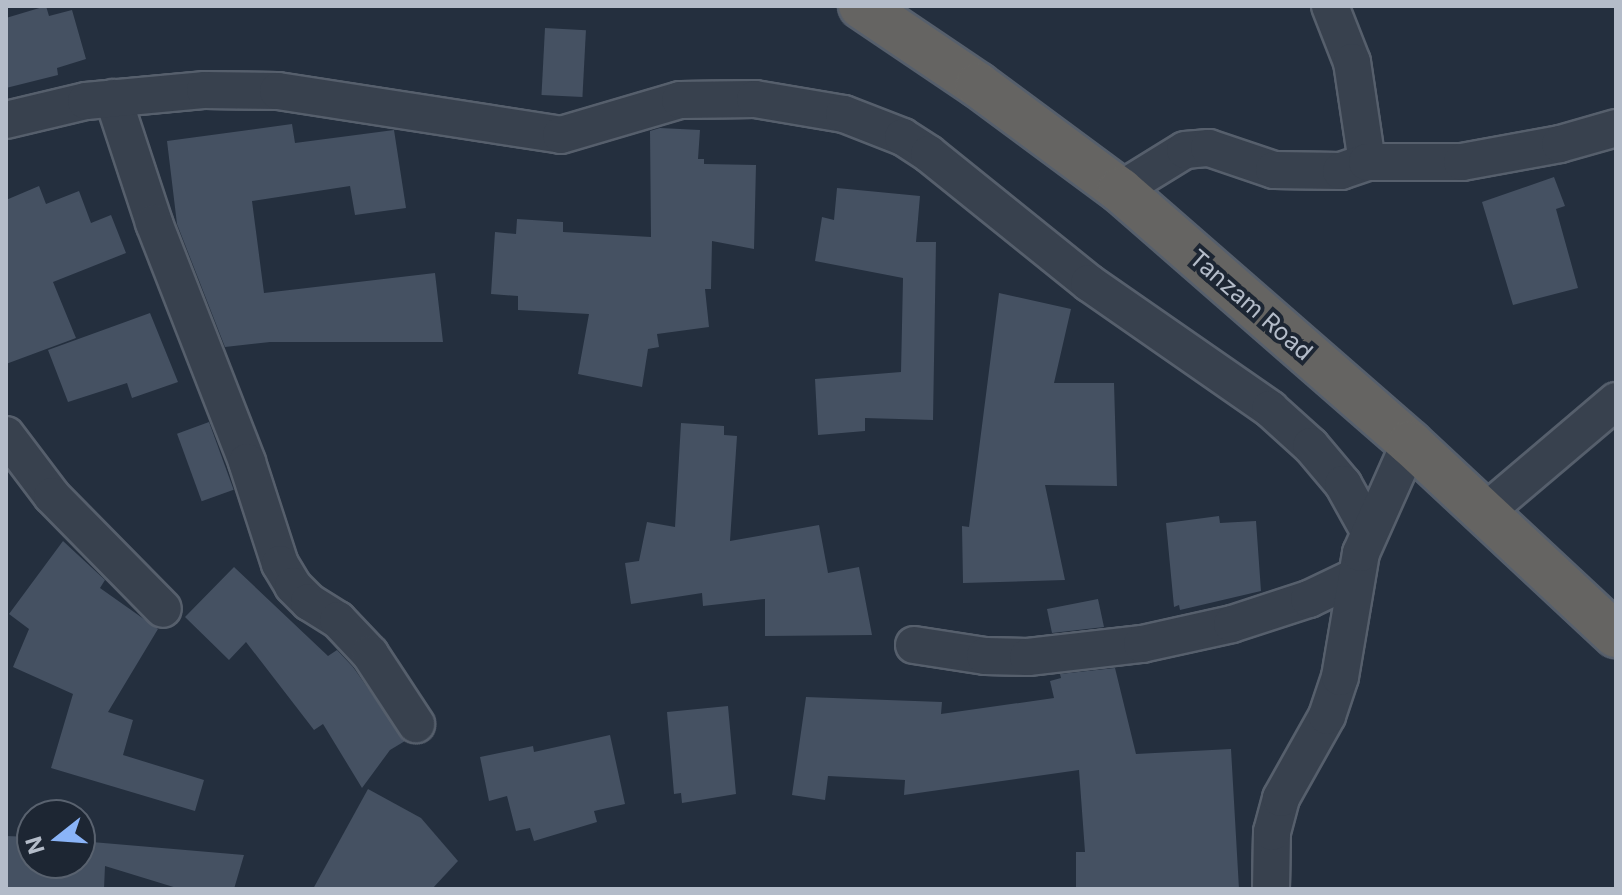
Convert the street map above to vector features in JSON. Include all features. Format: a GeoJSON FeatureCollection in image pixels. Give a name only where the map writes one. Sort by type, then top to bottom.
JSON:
{"type":"FeatureCollection","features":[{"type":"Feature","properties":{"kind":"highway","name":"Tanzam Road"},"geometry":{"type":"LineString","coordinates":[[861,6],[978,85],[1120,190],[1410,443],[1616,635]]}},
{"type":"Feature","properties":{"kind":"street"},"geometry":{"type":"LineString","coordinates":[[1330,6],[1352,62],[1367,162]]}},
{"type":"Feature","properties":{"kind":"street"},"geometry":{"type":"LineString","coordinates":[[6,120],[35,111],[113,98],[205,90],[278,91],[561,135],[680,100],[755,99],[844,114],[903,137],[929,154],[1089,283],[1270,409],[1311,446],[1343,484],[1369,531]]}},
{"type":"Feature","properties":{"kind":"street"},"geometry":{"type":"LineString","coordinates":[[113,98],[154,223],[247,462],[280,564],[293,586],[309,602],[338,620],[370,654],[416,724]]}},
{"type":"Feature","properties":{"kind":"street"},"geometry":{"type":"LineString","coordinates":[[1120,190],[1185,150],[1209,148],[1274,170],[1341,171],[1367,162],[1462,162],[1560,144],[1616,128]]}},
{"type":"Feature","properties":{"kind":"street"},"geometry":{"type":"LineString","coordinates":[[1484,513],[1616,401]]}},
{"type":"Feature","properties":{"kind":"street"},"geometry":{"type":"LineString","coordinates":[[6,435],[52,496],[163,609]]}},
{"type":"Feature","properties":{"kind":"street"},"geometry":{"type":"LineString","coordinates":[[1271,889],[1272,832],[1281,798],[1327,716],[1340,677],[1355,577],[1369,531],[1410,443]]}},
{"type":"Feature","properties":{"kind":"street"},"geometry":{"type":"LineString","coordinates":[[914,645],[985,656],[1028,657],[1142,644],[1232,624],[1309,599],[1355,577]]}},
{"type":"Feature","properties":{"kind":"building"},"geometry":{"type":"Polygon","coordinates":[[[46,6],[49,16],[72,10],[86,59],[57,68],[58,75],[6,88],[6,18],[46,6]]]}},
{"type":"Feature","properties":{"kind":"building"},"geometry":{"type":"Polygon","coordinates":[[[545,28],[586,30],[582,97],[541,95],[545,28]]]}},
{"type":"Feature","properties":{"kind":"building"},"geometry":{"type":"Polygon","coordinates":[[[292,124],[295,143],[394,130],[406,208],[355,215],[350,186],[252,201],[264,293],[435,273],[443,342],[270,342],[225,347],[177,224],[167,141],[292,124]]]}},
{"type":"Feature","properties":{"kind":"building"},"geometry":{"type":"Polygon","coordinates":[[[660,128],[700,130],[698,159],[704,159],[704,164],[756,165],[754,249],[712,241],[711,289],[705,289],[709,327],[657,334],[659,347],[648,349],[642,387],[578,374],[589,314],[518,310],[518,296],[491,294],[495,232],[516,234],[517,219],[563,222],[563,232],[651,237],[650,131],[660,128]]]}},
{"type":"Feature","properties":{"kind":"building"},"geometry":{"type":"Polygon","coordinates":[[[1554,177],[1565,206],[1556,209],[1578,288],[1513,305],[1482,202],[1554,177]]]}},
{"type":"Feature","properties":{"kind":"building"},"geometry":{"type":"Polygon","coordinates":[[[39,186],[46,204],[79,191],[91,223],[111,215],[126,253],[53,282],[76,338],[6,364],[6,200],[39,186]]]}},
{"type":"Feature","properties":{"kind":"building"},"geometry":{"type":"Polygon","coordinates":[[[837,188],[920,196],[916,242],[936,242],[933,420],[865,418],[865,431],[818,435],[815,379],[901,372],[903,278],[815,261],[822,217],[834,220],[837,188]]]}},
{"type":"Feature","properties":{"kind":"building"},"geometry":{"type":"Polygon","coordinates":[[[999,293],[1071,309],[1054,383],[1114,383],[1117,486],[1045,485],[1065,580],[963,583],[962,526],[969,527],[999,293]]]}},
{"type":"Feature","properties":{"kind":"building"},"geometry":{"type":"Polygon","coordinates":[[[150,313],[178,382],[132,398],[127,383],[68,402],[48,350],[150,313]]]}},
{"type":"Feature","properties":{"kind":"building"},"geometry":{"type":"Polygon","coordinates":[[[209,422],[234,490],[202,501],[177,434],[209,422]]]}},
{"type":"Feature","properties":{"kind":"building"},"geometry":{"type":"Polygon","coordinates":[[[681,423],[724,426],[724,435],[737,436],[730,541],[819,525],[828,573],[859,567],[872,635],[765,636],[765,599],[703,606],[702,593],[631,604],[625,563],[639,561],[647,522],[675,527],[681,423]]]}},
{"type":"Feature","properties":{"kind":"building"},"geometry":{"type":"Polygon","coordinates":[[[1219,516],[1220,523],[1256,521],[1261,591],[1180,610],[1179,605],[1174,607],[1166,523],[1219,516]]]}},
{"type":"Feature","properties":{"kind":"building"},"geometry":{"type":"Polygon","coordinates":[[[63,541],[105,580],[100,588],[158,629],[108,712],[133,720],[123,755],[204,780],[195,811],[51,768],[73,694],[13,667],[29,629],[9,614],[63,541]]]}},
{"type":"Feature","properties":{"kind":"building"},"geometry":{"type":"Polygon","coordinates":[[[234,567],[328,656],[337,650],[353,667],[405,741],[390,750],[362,788],[323,724],[314,730],[246,642],[229,660],[185,617],[234,567]]]}},
{"type":"Feature","properties":{"kind":"building"},"geometry":{"type":"Polygon","coordinates":[[[1098,599],[1104,627],[1052,633],[1047,609],[1098,599]]]}},
{"type":"Feature","properties":{"kind":"building"},"geometry":{"type":"Polygon","coordinates":[[[1115,668],[1136,754],[1231,749],[1239,889],[1076,889],[1076,852],[1085,852],[1079,770],[904,795],[905,780],[828,776],[825,800],[792,795],[806,697],[942,702],[941,714],[1054,698],[1050,681],[1061,678],[1060,674],[1115,668]]]}},
{"type":"Feature","properties":{"kind":"building"},"geometry":{"type":"Polygon","coordinates":[[[728,706],[736,794],[682,803],[681,793],[674,794],[667,712],[728,706]]]}},
{"type":"Feature","properties":{"kind":"building"},"geometry":{"type":"Polygon","coordinates":[[[610,735],[625,804],[594,811],[597,822],[534,841],[530,828],[516,831],[507,796],[489,801],[480,757],[533,746],[534,752],[610,735]]]}},
{"type":"Feature","properties":{"kind":"building"},"geometry":{"type":"Polygon","coordinates":[[[368,789],[421,818],[458,861],[432,889],[313,889],[368,789]]]}},
{"type":"Feature","properties":{"kind":"building"},"geometry":{"type":"Polygon","coordinates":[[[6,836],[16,836],[16,879],[96,879],[96,842],[244,855],[234,889],[180,889],[105,866],[104,889],[6,889],[6,836]]]}}]}
